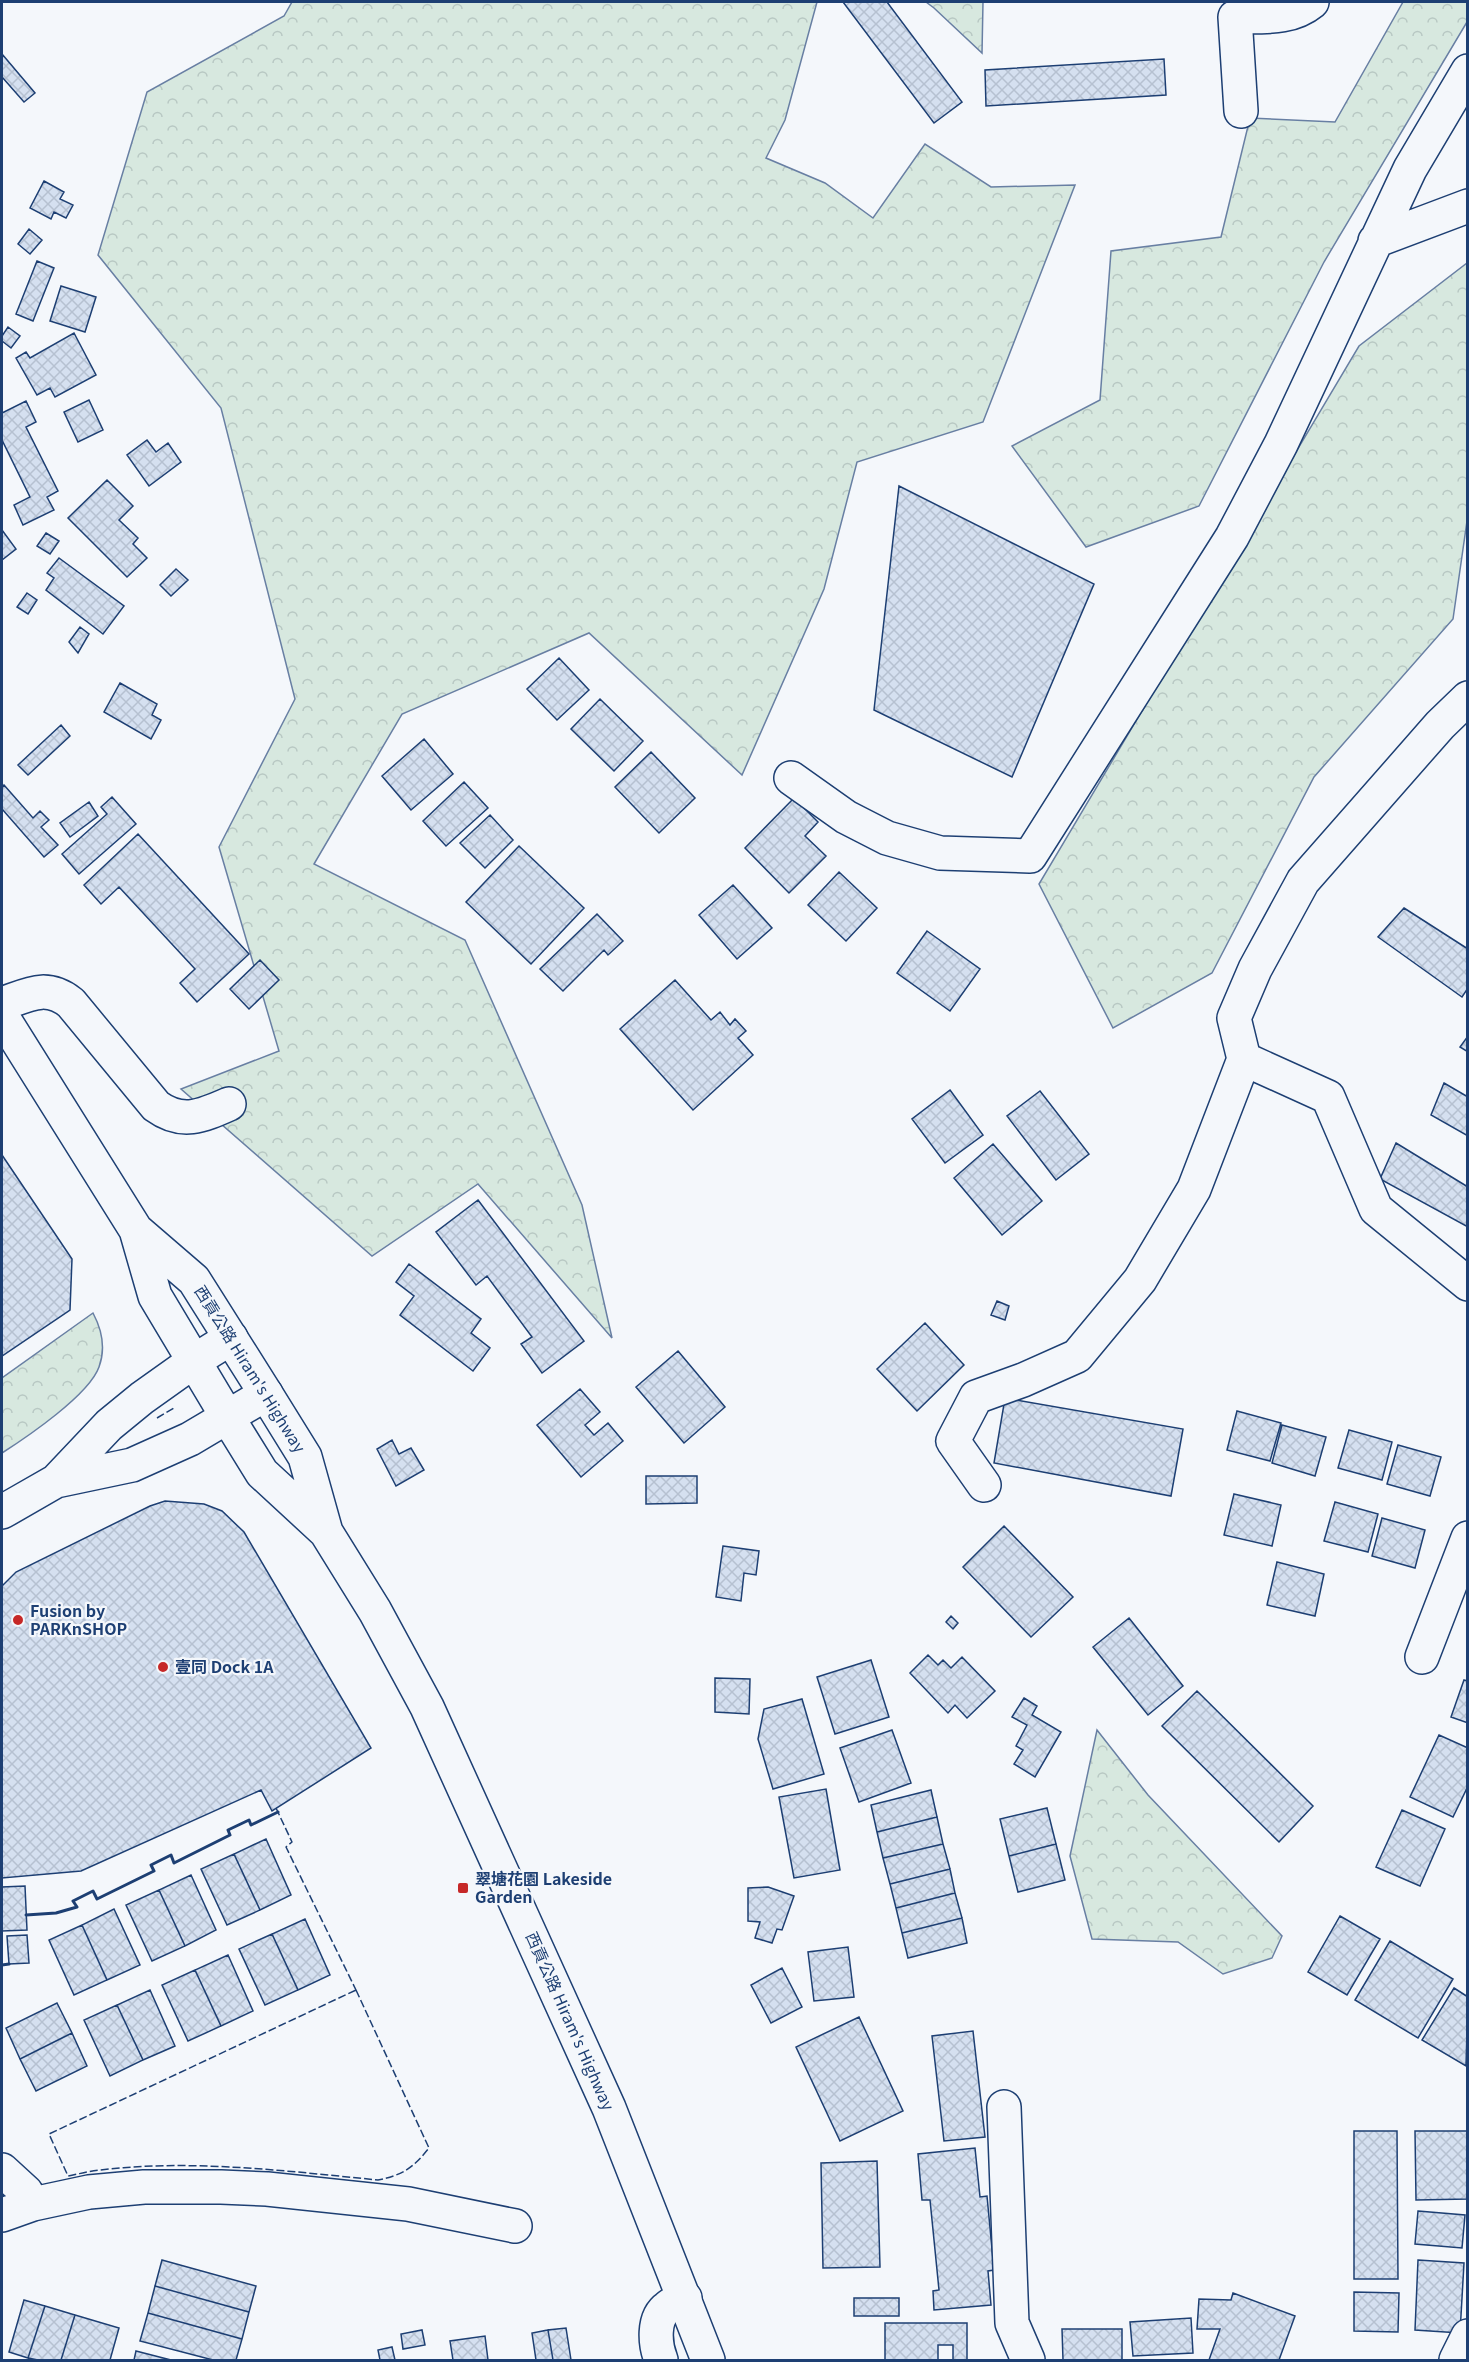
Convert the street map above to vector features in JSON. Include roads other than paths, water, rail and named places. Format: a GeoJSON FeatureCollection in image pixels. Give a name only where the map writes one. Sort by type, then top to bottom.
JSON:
{"type":"FeatureCollection","features":[{"type":"Feature","properties":{"kind":"street"},"geometry":{"type":"LineString","coordinates":[[1240,111],[1235,17],[1296,13],[1312,2]]}},
{"type":"Feature","properties":{"kind":"street"},"geometry":{"type":"LineString","coordinates":[[791,778],[846,817],[887,838],[940,853],[1030,856],[1232,537],[1281,444],[1410,169],[1467,71]]}},
{"type":"Feature","properties":{"kind":"street"},"geometry":{"type":"LineString","coordinates":[[1375,241],[1467,206]]}},
{"type":"Feature","properties":{"kind":"street"},"geometry":{"type":"LineString","coordinates":[[984,1485],[953,1441],[976,1397],[1023,1380],[1077,1356],[1140,1280],[1194,1189],[1244,1059],[1234,1018],[1254,969],[1303,881],[1440,724],[1467,698]]}},
{"type":"Feature","properties":{"kind":"street"},"geometry":{"type":"LineString","coordinates":[[2,1004],[42,991],[62,996],[71,1003],[156,1106],[169,1115],[186,1117],[206,1114],[229,1104]]}},
{"type":"Feature","properties":{"kind":"street","name":"西貢公路 Hiram's Highway"},"geometry":{"type":"LineString","coordinates":[[2,1016],[136,1230],[155,1296],[228,1418],[262,1473],[326,1532],[375,1611],[432,1717],[609,2108],[708,2361]]}},
{"type":"Feature","properties":{"kind":"street"},"geometry":{"type":"LineString","coordinates":[[1244,1059],[1328,1097],[1376,1209],[1467,1284]]}},
{"type":"Feature","properties":{"kind":"street","name":"西貢公路 Hiram's Highway"},"geometry":{"type":"LineString","coordinates":[[136,1230],[194,1280],[231,1338],[305,1457],[326,1532]]}},
{"type":"Feature","properties":{"kind":"street"},"geometry":{"type":"LineString","coordinates":[[2,1512],[56,1481],[109,1425],[142,1398],[231,1338]]}},
{"type":"Feature","properties":{"kind":"street"},"geometry":{"type":"LineString","coordinates":[[56,1481],[132,1465],[190,1439],[266,1394]]}},
{"type":"Feature","properties":{"kind":"street"},"geometry":{"type":"LineString","coordinates":[[1422,1658],[1467,1538]]}},
{"type":"Feature","properties":{"kind":"street"},"geometry":{"type":"LineString","coordinates":[[1004,2107],[1012,2323],[1028,2361]]}},
{"type":"Feature","properties":{"kind":"street"},"geometry":{"type":"LineString","coordinates":[[2,2170],[26,2192],[33,2204]]}},
{"type":"Feature","properties":{"kind":"street"},"geometry":{"type":"LineString","coordinates":[[2,2215],[33,2204],[75,2194],[144,2187],[267,2189],[408,2204],[515,2226]]}},
{"type":"Feature","properties":{"kind":"street"},"geometry":{"type":"LineString","coordinates":[[661,2361],[656,2332],[660,2316],[666,2307],[685,2298]]}},
{"type":"Feature","properties":{"kind":"street"},"geometry":{"type":"LineString","coordinates":[[1456,2361],[1467,2336]]}},
{"type":"Feature","properties":{"kind":"place","name":"Fusion by PARKnSHOP"},"geometry":{"type":"Point","coordinates":[18,1620]}},
{"type":"Feature","properties":{"kind":"place","name":"壹同 Dock 1A"},"geometry":{"type":"Point","coordinates":[163,1667]}},
{"type":"Feature","properties":{"kind":"place","name":"翠塘花園 Lakeside Garden"},"geometry":{"type":"Point","coordinates":[463,1888]}}]}
